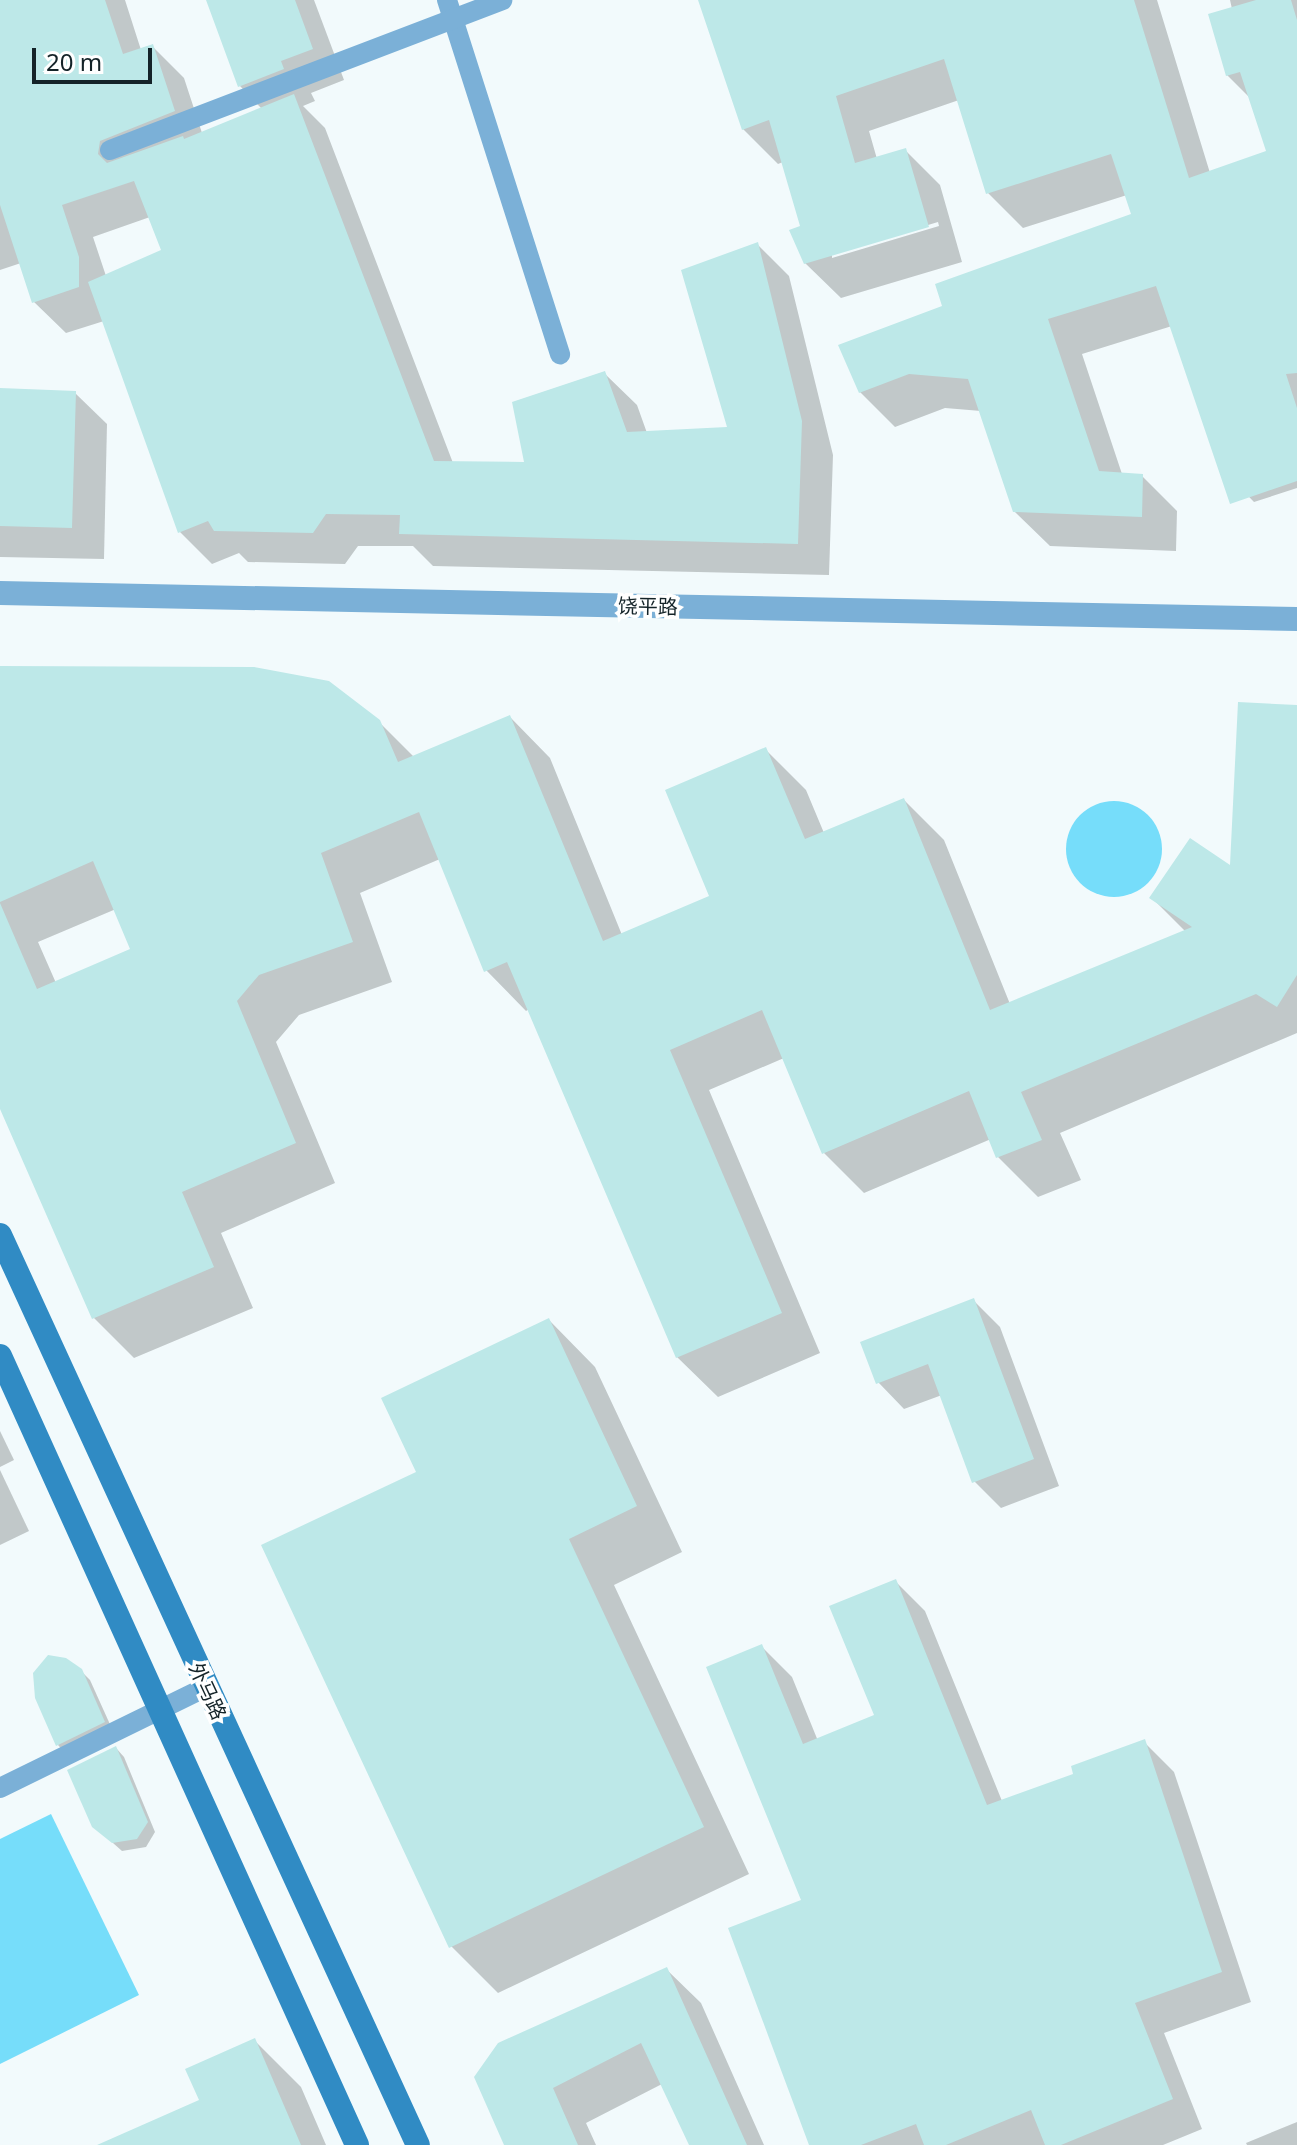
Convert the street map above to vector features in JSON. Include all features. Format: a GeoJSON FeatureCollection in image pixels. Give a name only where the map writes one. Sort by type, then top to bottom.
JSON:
{"type":"FeatureCollection","features":[{"type":"Feature","properties":{"kind":"street","name":"饶平路"},"geometry":{"type":"LineString","coordinates":[[0,593],[1297,619]]}},
{"type":"Feature","properties":{"kind":"street","name":"外马路"},"geometry":{"type":"LineString","coordinates":[[0,1235],[418,2145]]}},
{"type":"Feature","properties":{"kind":"street"},"geometry":{"type":"LineString","coordinates":[[0,1356],[357,2145]]}},
{"type":"Feature","properties":{"kind":"lane"},"geometry":{"type":"LineString","coordinates":[[110,150],[450,9],[502,0]]}},
{"type":"Feature","properties":{"kind":"lane"},"geometry":{"type":"LineString","coordinates":[[450,9],[560,354]]}},
{"type":"Feature","properties":{"kind":"lane"},"geometry":{"type":"LineString","coordinates":[[0,1788],[206,1687]]}},
{"type":"Feature","properties":{"kind":"shaded area"},"geometry":{"type":"Polygon","coordinates":[[[1114,801],[1132,805],[1148,815],[1158,831],[1162,849],[1158,867],[1148,883],[1132,893],[1114,897],[1096,893],[1080,883],[1070,867],[1066,849],[1070,831],[1080,815],[1096,805],[1114,801]]]}},
{"type":"Feature","properties":{"kind":"shaded area"},"geometry":{"type":"Polygon","coordinates":[[[51,1814],[139,1995],[0,2064],[0,1839],[51,1814]]]}},
{"type":"Feature","properties":{"kind":"building"},"geometry":{"type":"Polygon","coordinates":[[[0,0],[105,0],[123,54],[153,44],[175,111],[100,141],[98,154],[107,163],[183,136],[184,139],[294,94],[434,461],[524,462],[512,402],[605,371],[627,432],[727,427],[681,270],[758,242],[802,421],[798,544],[399,534],[400,515],[326,514],[313,533],[214,531],[208,521],[178,533],[88,282],[161,250],[134,181],[62,205],[79,257],[79,287],[32,303],[0,205],[0,0]]]}},
{"type":"Feature","properties":{"kind":"building"},"geometry":{"type":"Polygon","coordinates":[[[206,0],[295,0],[313,49],[281,61],[284,69],[238,87],[206,0]]]}},
{"type":"Feature","properties":{"kind":"building"},"geometry":{"type":"Polygon","coordinates":[[[698,0],[1134,0],[1189,178],[1266,151],[1240,72],[1226,76],[1208,14],[1256,0],[1291,0],[1297,20],[1297,373],[1286,374],[1297,408],[1297,481],[1230,504],[1156,286],[1048,319],[1099,471],[1143,474],[1142,517],[1013,512],[968,379],[909,374],[859,393],[838,345],[942,306],[935,284],[1131,214],[1111,154],[986,194],[944,59],[836,96],[855,163],[906,148],[929,227],[804,264],[789,230],[800,226],[769,120],[742,130],[698,0]]]}},
{"type":"Feature","properties":{"kind":"building"},"geometry":{"type":"Polygon","coordinates":[[[0,388],[76,391],[72,528],[0,526],[0,388]]]}},
{"type":"Feature","properties":{"kind":"building"},"geometry":{"type":"Polygon","coordinates":[[[0,666],[254,667],[329,681],[380,720],[398,762],[510,715],[603,941],[709,896],[665,790],[766,747],[805,839],[904,798],[990,1010],[1192,927],[1149,898],[1190,838],[1230,865],[1238,702],[1297,705],[1297,975],[1277,1007],[1256,994],[1021,1092],[1042,1140],[996,1158],[969,1091],[822,1154],[762,1010],[670,1050],[782,1313],[676,1358],[507,962],[484,972],[419,812],[321,853],[353,942],[259,975],[237,1001],[296,1143],[182,1192],[214,1267],[92,1319],[0,1109],[0,903],[37,989],[130,949],[93,861],[0,902],[0,666]]]}},
{"type":"Feature","properties":{"kind":"building"},"geometry":{"type":"Polygon","coordinates":[[[974,1298],[1034,1459],[972,1483],[928,1364],[876,1384],[860,1342],[974,1298]]]}},
{"type":"Feature","properties":{"kind":"building"},"geometry":{"type":"Polygon","coordinates":[[[549,1318],[637,1506],[569,1539],[704,1827],[449,1948],[261,1545],[416,1472],[381,1398],[549,1318]]]}},
{"type":"Feature","properties":{"kind":"building"},"geometry":{"type":"Polygon","coordinates":[[[896,1579],[987,1805],[1073,1774],[1071,1766],[1145,1739],[1222,1972],[1135,2003],[1173,2099],[1061,2145],[1045,2145],[1031,2110],[946,2145],[924,2145],[916,2124],[861,2145],[809,2145],[728,1928],[801,1900],[706,1667],[762,1644],[803,1744],[874,1715],[829,1606],[896,1579]]]}},
{"type":"Feature","properties":{"kind":"building"},"geometry":{"type":"Polygon","coordinates":[[[48,1655],[66,1658],[82,1669],[105,1722],[56,1746],[35,1698],[33,1673],[48,1655]]]}},
{"type":"Feature","properties":{"kind":"building"},"geometry":{"type":"Polygon","coordinates":[[[116,1746],[148,1822],[137,1839],[112,1843],[92,1827],[67,1770],[116,1746]]]}},
{"type":"Feature","properties":{"kind":"building"},"geometry":{"type":"Polygon","coordinates":[[[667,1967],[747,2145],[689,2145],[641,2043],[553,2088],[578,2145],[504,2145],[474,2077],[498,2043],[667,1967]]]}},
{"type":"Feature","properties":{"kind":"building"},"geometry":{"type":"Polygon","coordinates":[[[255,2038],[301,2145],[97,2145],[199,2100],[185,2069],[255,2038]]]}}]}
